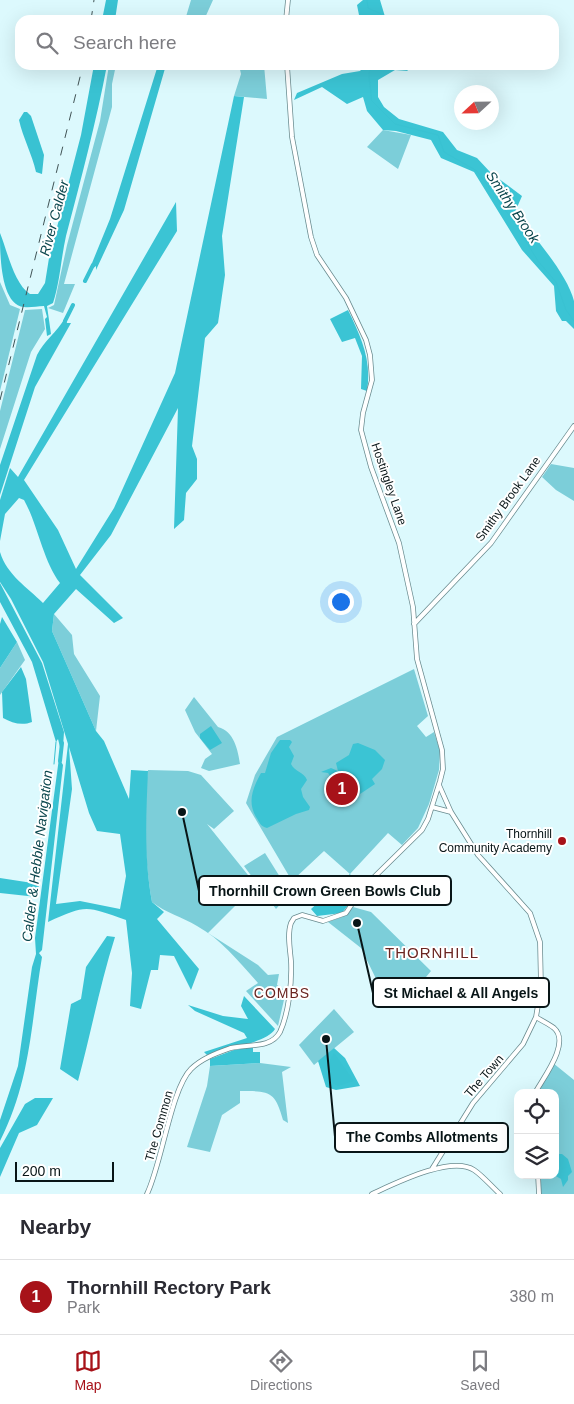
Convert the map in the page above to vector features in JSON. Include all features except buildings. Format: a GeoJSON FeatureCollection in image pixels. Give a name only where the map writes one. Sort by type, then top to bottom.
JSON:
{"type":"FeatureCollection","features":[{"type":"Feature","properties":{"kind":"main road"},"geometry":{"type":"LineString","coordinates":[[286,15],[288,0]]}},
{"type":"Feature","properties":{"kind":"main road","name":"Hostingley Lane"},"geometry":{"type":"LineString","coordinates":[[286,70],[292,137],[311,237],[317,256],[346,298],[366,340],[370,355],[372,380],[363,413],[361,430],[371,467],[399,543],[410,590],[417,659],[425,694],[441,743],[443,769],[439,783]]}},
{"type":"Feature","properties":{"kind":"main road","name":"Smithy Brook Lane"},"geometry":{"type":"LineString","coordinates":[[414,624],[491,543],[574,426]]}},
{"type":"Feature","properties":{"kind":"main road"},"geometry":{"type":"LineString","coordinates":[[439,783],[432,806],[451,812]]}},
{"type":"Feature","properties":{"kind":"main road","name":"The Town"},"geometry":{"type":"LineString","coordinates":[[432,1169],[473,1103],[517,1054],[534,1025],[540,1002],[541,967],[540,942],[530,913],[487,866],[451,812],[439,783]]}},
{"type":"Feature","properties":{"kind":"main road","name":"The Common"},"geometry":{"type":"LineString","coordinates":[[147,1194],[157,1168],[177,1096],[190,1070],[208,1057],[233,1048],[267,1043],[278,1036],[284,1022],[291,971],[290,925],[294,918],[302,915],[323,921],[346,913],[362,889],[422,830],[432,806]]}},
{"type":"Feature","properties":{"kind":"main road"},"geometry":{"type":"LineString","coordinates":[[536,1018],[555,1029],[559,1036],[555,1058],[536,1089]]}},
{"type":"Feature","properties":{"kind":"main road"},"geometry":{"type":"LineString","coordinates":[[372,1194],[432,1169],[468,1168],[474,1170],[500,1194]]}},
{"type":"Feature","properties":{"kind":"main road"},"geometry":{"type":"LineString","coordinates":[[538,1179],[539,1194]]}},
{"type":"Feature","properties":{"kind":"shaded area"},"geometry":{"type":"Polygon","coordinates":[[[106,0],[118,0],[116,15],[103,15],[106,0]]]}},
{"type":"Feature","properties":{"kind":"shaded area"},"geometry":{"type":"Polygon","coordinates":[[[191,0],[213,0],[206,15],[186,15],[191,0]]]}},
{"type":"Feature","properties":{"kind":"shaded area"},"geometry":{"type":"Polygon","coordinates":[[[363,0],[380,0],[384,15],[359,15],[357,5],[363,0]]]}},
{"type":"Feature","properties":{"kind":"shaded area","name":"River Calder"},"geometry":{"type":"Polygon","coordinates":[[[93,70],[106,70],[66,236],[55,295],[53,303],[47,306],[51,334],[47,336],[45,319],[47,317],[44,306],[24,307],[16,304],[10,297],[1,264],[0,233],[15,275],[24,289],[30,294],[38,294],[45,283],[49,258],[81,135],[93,70]]]}},
{"type":"Feature","properties":{"kind":"shaded area"},"geometry":{"type":"Polygon","coordinates":[[[108,70],[115,70],[112,84],[112,107],[64,284],[75,284],[63,313],[48,308],[54,305],[67,245],[100,121],[108,70]]]}},
{"type":"Feature","properties":{"kind":"shaded area"},"geometry":{"type":"Polygon","coordinates":[[[156,70],[165,70],[124,210],[96,270],[96,266],[92,269],[90,268],[110,219],[156,70]]]}},
{"type":"Feature","properties":{"kind":"shaded area"},"geometry":{"type":"Polygon","coordinates":[[[240,70],[264,70],[267,99],[234,96],[241,74],[240,70]]]}},
{"type":"Feature","properties":{"kind":"shaded area"},"geometry":{"type":"Polygon","coordinates":[[[395,70],[378,80],[378,97],[384,107],[399,119],[443,132],[457,150],[477,158],[491,173],[522,196],[515,212],[549,255],[570,290],[574,301],[574,329],[566,321],[562,321],[556,311],[554,286],[522,250],[474,172],[441,158],[431,140],[396,131],[383,130],[367,111],[363,97],[347,104],[322,87],[294,100],[297,93],[342,74],[360,71],[395,70]]]}},
{"type":"Feature","properties":{"kind":"shaded area"},"geometry":{"type":"Polygon","coordinates":[[[234,96],[244,97],[222,236],[225,275],[218,323],[205,338],[192,446],[197,459],[197,479],[186,493],[184,520],[174,529],[178,408],[111,535],[80,575],[123,618],[114,623],[76,589],[54,614],[52,631],[96,731],[104,741],[129,799],[131,770],[148,771],[147,854],[152,902],[164,912],[157,919],[199,969],[191,990],[174,956],[160,955],[158,970],[151,970],[141,1009],[130,1006],[132,973],[126,920],[87,909],[71,912],[48,922],[68,744],[43,662],[11,599],[0,582],[0,552],[12,574],[43,603],[60,583],[49,564],[24,500],[19,498],[5,514],[0,541],[0,500],[10,468],[18,477],[176,202],[177,231],[24,480],[58,530],[76,569],[114,508],[175,373],[234,96]],[[69,747],[72,789],[56,904],[80,901],[120,909],[126,876],[120,834],[97,831],[89,813],[69,747]]]}},
{"type":"Feature","properties":{"kind":"shaded area"},"geometry":{"type":"Polygon","coordinates":[[[24,112],[31,116],[44,155],[42,174],[36,172],[21,127],[19,120],[24,112]]]}},
{"type":"Feature","properties":{"kind":"shaded area"},"geometry":{"type":"Polygon","coordinates":[[[383,130],[411,135],[398,169],[367,147],[383,130]]]}},
{"type":"Feature","properties":{"kind":"shaded area"},"geometry":{"type":"Polygon","coordinates":[[[0,282],[10,305],[20,309],[0,391],[0,282]]]}},
{"type":"Feature","properties":{"kind":"shaded area"},"geometry":{"type":"Polygon","coordinates":[[[42,309],[45,329],[31,352],[0,449],[0,411],[25,310],[42,309]]]}},
{"type":"Feature","properties":{"kind":"shaded area"},"geometry":{"type":"Polygon","coordinates":[[[348,310],[361,339],[367,359],[367,391],[361,389],[362,356],[355,338],[342,342],[330,319],[348,310]]]}},
{"type":"Feature","properties":{"kind":"shaded area"},"geometry":{"type":"Polygon","coordinates":[[[65,318],[67,323],[71,323],[35,387],[0,495],[0,465],[37,355],[65,318]]]}},
{"type":"Feature","properties":{"kind":"shaded area"},"geometry":{"type":"Polygon","coordinates":[[[551,464],[574,468],[574,501],[556,490],[542,477],[551,464]]]}},
{"type":"Feature","properties":{"kind":"shaded area"},"geometry":{"type":"Polygon","coordinates":[[[0,583],[42,663],[64,732],[63,747],[60,747],[58,739],[56,742],[32,662],[0,602],[0,583]]]}},
{"type":"Feature","properties":{"kind":"shaded area"},"geometry":{"type":"Polygon","coordinates":[[[54,614],[72,635],[74,654],[100,696],[96,731],[52,631],[54,614]]]}},
{"type":"Feature","properties":{"kind":"shaded area"},"geometry":{"type":"Polygon","coordinates":[[[2,617],[17,642],[0,668],[0,624],[2,617]]]}},
{"type":"Feature","properties":{"kind":"shaded area"},"geometry":{"type":"Polygon","coordinates":[[[17,642],[25,660],[0,695],[0,668],[17,642]]]}},
{"type":"Feature","properties":{"kind":"shaded area"},"geometry":{"type":"Polygon","coordinates":[[[21,667],[26,679],[32,722],[25,724],[13,723],[3,718],[2,692],[21,667]]]}},
{"type":"Feature","properties":{"kind":"shaded area"},"geometry":{"type":"Polygon","coordinates":[[[414,669],[428,716],[417,726],[426,737],[434,732],[440,751],[439,770],[429,804],[418,828],[402,845],[388,833],[350,874],[324,851],[292,881],[246,803],[255,775],[277,737],[414,669]]]}},
{"type":"Feature","properties":{"kind":"shaded area"},"geometry":{"type":"Polygon","coordinates":[[[194,697],[218,727],[228,732],[236,747],[240,764],[209,771],[201,768],[205,759],[212,754],[195,732],[185,710],[194,697]]]}},
{"type":"Feature","properties":{"kind":"shaded area"},"geometry":{"type":"Polygon","coordinates":[[[211,726],[222,743],[210,750],[200,738],[200,734],[211,726]]]}},
{"type":"Feature","properties":{"kind":"shaded area"},"geometry":{"type":"Polygon","coordinates":[[[280,740],[290,740],[292,742],[289,747],[294,756],[291,764],[307,780],[301,789],[303,797],[310,807],[309,810],[267,828],[260,824],[253,811],[252,795],[261,773],[265,773],[271,753],[280,740]]]}},
{"type":"Feature","properties":{"kind":"shaded area"},"geometry":{"type":"Polygon","coordinates":[[[358,743],[375,750],[385,760],[382,769],[372,779],[375,784],[360,794],[356,793],[349,786],[340,789],[328,773],[321,772],[331,768],[338,771],[336,763],[349,755],[353,744],[358,743]]]}},
{"type":"Feature","properties":{"kind":"shaded area"},"geometry":{"type":"Polygon","coordinates":[[[59,758],[63,765],[42,950],[39,953],[42,957],[32,1028],[18,1096],[0,1141],[0,1120],[18,1066],[32,967],[36,954],[35,938],[59,758]]]}},
{"type":"Feature","properties":{"kind":"shaded area"},"geometry":{"type":"Polygon","coordinates":[[[148,770],[188,771],[201,775],[234,811],[214,829],[207,824],[256,885],[208,933],[152,902],[145,836],[145,802],[148,770]]]}},
{"type":"Feature","properties":{"kind":"shaded area"},"geometry":{"type":"Polygon","coordinates":[[[265,853],[290,893],[276,909],[244,866],[265,853]]]}},
{"type":"Feature","properties":{"kind":"shaded area"},"geometry":{"type":"Polygon","coordinates":[[[350,874],[359,891],[342,913],[317,916],[311,909],[350,874]]]}},
{"type":"Feature","properties":{"kind":"shaded area"},"geometry":{"type":"Polygon","coordinates":[[[0,878],[39,884],[37,897],[0,893],[0,878]]]}},
{"type":"Feature","properties":{"kind":"shaded area"},"geometry":{"type":"Polygon","coordinates":[[[353,907],[371,912],[431,971],[402,1006],[381,989],[361,948],[328,922],[342,917],[353,907]]]}},
{"type":"Feature","properties":{"kind":"shaded area"},"geometry":{"type":"Polygon","coordinates":[[[209,934],[258,965],[268,975],[279,974],[277,985],[286,991],[278,1026],[246,991],[258,983],[230,952],[209,934]]]}},
{"type":"Feature","properties":{"kind":"shaded area"},"geometry":{"type":"Polygon","coordinates":[[[107,936],[115,937],[78,1081],[60,1069],[71,1004],[81,999],[86,967],[107,936]]]}},
{"type":"Feature","properties":{"kind":"shaded area"},"geometry":{"type":"Polygon","coordinates":[[[244,996],[275,1029],[270,1034],[254,1042],[207,1055],[204,1052],[247,1038],[244,1033],[195,1011],[188,1005],[223,1016],[248,1019],[241,1006],[244,996]]]}},
{"type":"Feature","properties":{"kind":"shaded area"},"geometry":{"type":"Polygon","coordinates":[[[334,1009],[354,1032],[314,1065],[299,1045],[334,1009]]]}},
{"type":"Feature","properties":{"kind":"shaded area"},"geometry":{"type":"Polygon","coordinates":[[[253,1047],[253,1052],[260,1052],[260,1063],[210,1066],[210,1059],[234,1050],[253,1047]]]}},
{"type":"Feature","properties":{"kind":"shaded area"},"geometry":{"type":"Polygon","coordinates":[[[334,1048],[345,1058],[360,1086],[336,1090],[326,1087],[318,1061],[334,1048]]]}},
{"type":"Feature","properties":{"kind":"shaded area"},"geometry":{"type":"Polygon","coordinates":[[[334,1053],[354,1081],[338,1086],[330,1082],[327,1065],[334,1053]]]}},
{"type":"Feature","properties":{"kind":"shaded area"},"geometry":{"type":"Polygon","coordinates":[[[260,1063],[291,1067],[282,1072],[288,1123],[283,1120],[277,1103],[270,1095],[258,1091],[240,1091],[240,1103],[222,1115],[210,1152],[187,1147],[207,1086],[210,1066],[260,1063]]]}},
{"type":"Feature","properties":{"kind":"shaded area"},"geometry":{"type":"Polygon","coordinates":[[[553,1063],[574,1080],[574,1194],[539,1194],[538,1179],[559,1179],[559,1089],[537,1089],[553,1063]]]}},
{"type":"Feature","properties":{"kind":"shaded area"},"geometry":{"type":"Polygon","coordinates":[[[35,1098],[53,1098],[37,1125],[19,1133],[0,1177],[0,1148],[25,1104],[35,1098]]]}},
{"type":"Feature","properties":{"kind":"shaded area"},"geometry":{"type":"Polygon","coordinates":[[[559,1154],[568,1159],[572,1172],[563,1187],[559,1178],[559,1154]]]}},
{"type":"Feature","properties":{"kind":"waterway","name":"Smithy Brook"},"geometry":{"type":"LineString","coordinates":[[367,0],[368,8],[381,15]]}},
{"type":"Feature","properties":{"kind":"waterway","name":"Smithy Brook"},"geometry":{"type":"LineString","coordinates":[[370,70],[371,100],[395,124],[438,135],[444,152],[477,171],[516,225],[538,261],[556,282],[566,310],[574,321]]}},
{"type":"Feature","properties":{"kind":"waterway","name":"Calder & Hebble Navigation"},"geometry":{"type":"LineString","coordinates":[[85,281],[93,265]]}},
{"type":"Feature","properties":{"kind":"waterway","name":"Calder & Hebble Navigation"},"geometry":{"type":"LineString","coordinates":[[65,321],[73,305]]}},
{"type":"Feature","properties":{"kind":"waterway"},"geometry":{"type":"LineString","coordinates":[[54,764],[56,742]]}},
{"type":"Feature","properties":{"kind":"waterway","name":"Calder & Hebble Navigation"},"geometry":{"type":"LineString","coordinates":[[60,761],[62,743]]}},
{"type":"Feature","properties":{"kind":"railway"},"geometry":{"type":"LineString","coordinates":[[92,15],[94,0]]}},
{"type":"Feature","properties":{"kind":"railway"},"geometry":{"type":"LineString","coordinates":[[0,400],[82,70]]}},
{"type":"Feature","properties":{"kind":"place","name":"Thornhill Rectory Park"},"geometry":{"type":"Point","coordinates":[342,789]}},
{"type":"Feature","properties":{"kind":"place","name":"Thornhill Crown Green Bowls Club"},"geometry":{"type":"Point","coordinates":[182,812]}},
{"type":"Feature","properties":{"kind":"place","name":"Thornhill Community Academy"},"geometry":{"type":"Point","coordinates":[562,841]}},
{"type":"Feature","properties":{"kind":"place","name":"St Michael & All Angels"},"geometry":{"type":"Point","coordinates":[357,923]}},
{"type":"Feature","properties":{"kind":"place","name":"The Combs Allotments"},"geometry":{"type":"Point","coordinates":[326,1039]}},
{"type":"Feature","properties":{"kind":"district","name":"THORNHILL"},"geometry":{"type":"Point","coordinates":[432,952]}},
{"type":"Feature","properties":{"kind":"district","name":"COMBS"},"geometry":{"type":"Point","coordinates":[282,993]}}]}
